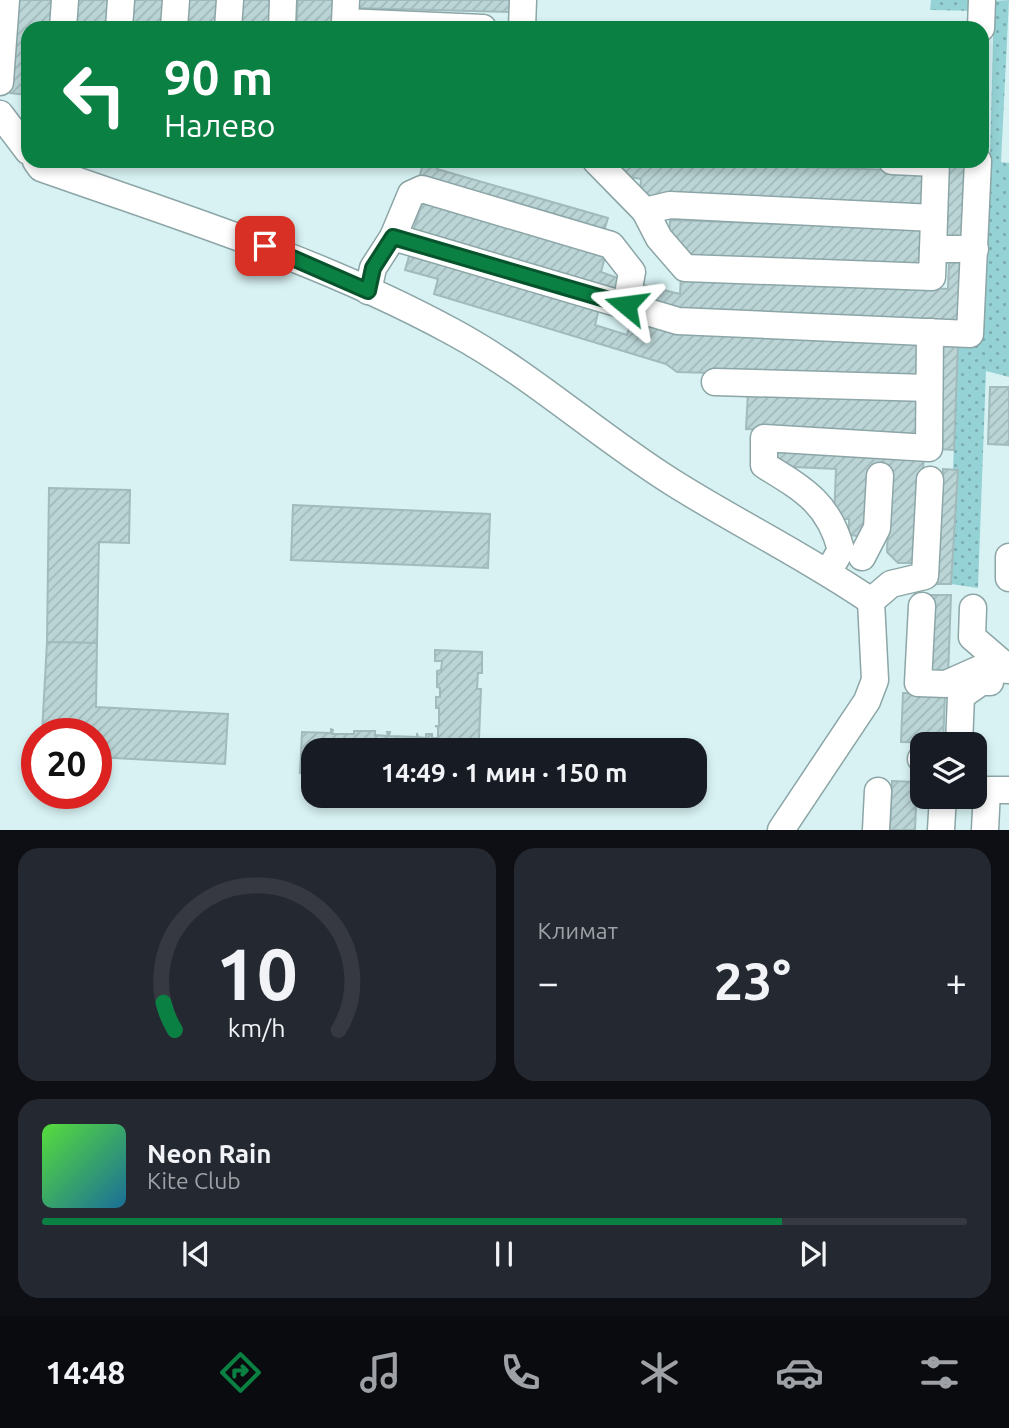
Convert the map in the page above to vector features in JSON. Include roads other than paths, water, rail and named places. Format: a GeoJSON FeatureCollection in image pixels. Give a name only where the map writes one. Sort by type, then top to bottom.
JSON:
{"type":"FeatureCollection","features":[{"type":"Feature","properties":{"kind":"street"},"geometry":{"type":"LineString","coordinates":[[0,82],[6,0]]}},
{"type":"Feature","properties":{"kind":"street"},"geometry":{"type":"LineString","coordinates":[[64,21],[65,0]]}},
{"type":"Feature","properties":{"kind":"street"},"geometry":{"type":"LineString","coordinates":[[120,21],[121,0]]}},
{"type":"Feature","properties":{"kind":"street"},"geometry":{"type":"LineString","coordinates":[[174,21],[176,0]]}},
{"type":"Feature","properties":{"kind":"street"},"geometry":{"type":"LineString","coordinates":[[228,21],[230,0]]}},
{"type":"Feature","properties":{"kind":"street"},"geometry":{"type":"LineString","coordinates":[[282,21],[284,0]]}},
{"type":"Feature","properties":{"kind":"street"},"geometry":{"type":"LineString","coordinates":[[345,21],[346,0]]}},
{"type":"Feature","properties":{"kind":"street"},"geometry":{"type":"LineString","coordinates":[[522,21],[523,0]]}},
{"type":"Feature","properties":{"kind":"street"},"geometry":{"type":"LineString","coordinates":[[981,21],[982,0]]}},
{"type":"Feature","properties":{"kind":"street"},"geometry":{"type":"LineString","coordinates":[[0,114],[21,142]]}},
{"type":"Feature","properties":{"kind":"street"},"geometry":{"type":"LineString","coordinates":[[41,168],[265,246],[454,332],[528,379],[670,481],[891,584]]}},
{"type":"Feature","properties":{"kind":"street"},"geometry":{"type":"LineString","coordinates":[[603,168],[645,211],[659,238],[685,268],[932,277],[936,168]]}},
{"type":"Feature","properties":{"kind":"street"},"geometry":{"type":"LineString","coordinates":[[393,237],[678,321],[970,334],[978,168]]}},
{"type":"Feature","properties":{"kind":"street"},"geometry":{"type":"LineString","coordinates":[[368,291],[373,268],[393,237],[411,194],[422,190],[611,245],[632,272],[626,305]]}},
{"type":"Feature","properties":{"kind":"street"},"geometry":{"type":"LineString","coordinates":[[645,211],[670,205],[934,218]]}},
{"type":"Feature","properties":{"kind":"street"},"geometry":{"type":"LineString","coordinates":[[933,249],[975,249]]}},
{"type":"Feature","properties":{"kind":"street"},"geometry":{"type":"LineString","coordinates":[[781,830],[867,701],[876,680],[871,601],[844,560],[836,529],[811,494],[764,464],[764,438],[929,448],[930,332]]}},
{"type":"Feature","properties":{"kind":"street"},"geometry":{"type":"LineString","coordinates":[[715,382],[929,388]]}},
{"type":"Feature","properties":{"kind":"street"},"geometry":{"type":"LineString","coordinates":[[844,560],[877,528],[880,476]]}},
{"type":"Feature","properties":{"kind":"street"},"geometry":{"type":"LineString","coordinates":[[871,601],[891,584],[925,576],[930,481]]}},
{"type":"Feature","properties":{"kind":"street"},"geometry":{"type":"LineString","coordinates":[[1009,557],[1009,578]]}},
{"type":"Feature","properties":{"kind":"street"},"geometry":{"type":"LineString","coordinates":[[922,606],[918,683],[946,684],[982,668],[1009,670]]}},
{"type":"Feature","properties":{"kind":"street"},"geometry":{"type":"LineString","coordinates":[[973,608],[972,637],[1009,670]]}},
{"type":"Feature","properties":{"kind":"street"},"geometry":{"type":"LineString","coordinates":[[960,732],[961,696],[981,682],[1009,683]]}},
{"type":"Feature","properties":{"kind":"street"},"geometry":{"type":"LineString","coordinates":[[985,830],[990,790]]}},
{"type":"Feature","properties":{"kind":"street"},"geometry":{"type":"LineString","coordinates":[[876,830],[878,791]]}},
{"type":"Feature","properties":{"kind":"street"},"geometry":{"type":"LineString","coordinates":[[942,830],[943,809]]}}]}
